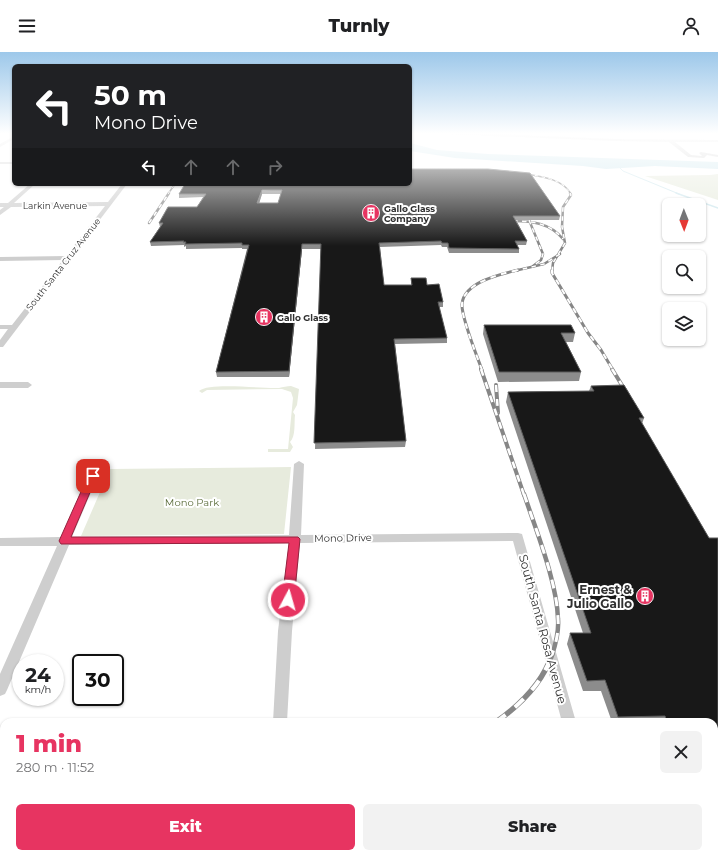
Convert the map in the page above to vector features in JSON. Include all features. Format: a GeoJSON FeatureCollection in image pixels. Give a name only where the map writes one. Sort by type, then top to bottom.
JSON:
{"type":"FeatureCollection","features":[{"type":"Feature","properties":{"kind":"street"},"geometry":{"type":"LineString","coordinates":[[0,213],[31,186]]}},
{"type":"Feature","properties":{"kind":"street","name":"South Santa Cruz Avenue"},"geometry":{"type":"LineString","coordinates":[[0,345],[124,186]]}},
{"type":"Feature","properties":{"kind":"street","name":"Larkin Avenue"},"geometry":{"type":"LineString","coordinates":[[0,205],[109,204]]}},
{"type":"Feature","properties":{"kind":"street"},"geometry":{"type":"LineString","coordinates":[[0,259],[67,258]]}},
{"type":"Feature","properties":{"kind":"street"},"geometry":{"type":"LineString","coordinates":[[0,327],[14,327]]}},
{"type":"Feature","properties":{"kind":"street"},"geometry":{"type":"LineString","coordinates":[[0,385],[28,385]]}},
{"type":"Feature","properties":{"kind":"street"},"geometry":{"type":"LineString","coordinates":[[280,718],[285,631],[295,539],[299,464]]}},
{"type":"Feature","properties":{"kind":"street"},"geometry":{"type":"LineString","coordinates":[[0,690],[93,476]]}},
{"type":"Feature","properties":{"kind":"street","name":"Mono Drive"},"geometry":{"type":"LineString","coordinates":[[0,542],[518,537]]}},
{"type":"Feature","properties":{"kind":"street","name":"South Santa Rosa Avenue"},"geometry":{"type":"LineString","coordinates":[[518,537],[568,718]]}},
{"type":"Feature","properties":{"kind":"green space"},"geometry":{"type":"Polygon","coordinates":[[[718,174],[718,200],[645,176],[710,175],[718,174]]]}},
{"type":"Feature","properties":{"kind":"green space"},"geometry":{"type":"Polygon","coordinates":[[[225,386],[279,388],[291,386],[299,389],[297,405],[293,412],[295,415],[294,429],[290,442],[293,447],[290,452],[268,452],[268,449],[288,449],[293,398],[291,392],[282,389],[207,390],[202,393],[199,391],[205,388],[225,386]]]}},
{"type":"Feature","properties":{"kind":"green space","name":"Mono Park"},"geometry":{"type":"Polygon","coordinates":[[[291,467],[284,534],[81,536],[110,469],[291,467]]]}},
{"type":"Feature","properties":{"kind":"building"},"geometry":{"type":"Polygon","coordinates":[[[412,171],[505,171],[530,173],[560,216],[513,216],[527,241],[515,241],[519,249],[449,248],[448,243],[442,243],[441,241],[379,243],[384,285],[412,285],[411,278],[426,278],[427,285],[439,284],[443,302],[438,302],[447,338],[394,339],[406,441],[314,443],[321,244],[302,244],[289,371],[216,372],[249,245],[242,245],[242,243],[185,244],[186,242],[183,242],[184,241],[150,242],[163,223],[159,223],[168,207],[197,207],[206,194],[179,194],[184,186],[412,186],[412,171]],[[262,190],[257,203],[278,203],[282,190],[262,190]]]}},
{"type":"Feature","properties":{"kind":"building"},"geometry":{"type":"Polygon","coordinates":[[[484,325],[571,325],[575,333],[561,333],[581,372],[499,372],[484,325]]]}},
{"type":"Feature","properties":{"kind":"building","name":"Ernest & Julio Gallo"},"geometry":{"type":"Polygon","coordinates":[[[624,385],[644,418],[639,418],[709,538],[718,538],[718,718],[666,718],[665,716],[618,717],[605,680],[587,681],[570,633],[591,633],[508,392],[594,391],[591,386],[624,385]]]}},
{"type":"Feature","properties":{"kind":"waterway"},"geometry":{"type":"LineString","coordinates":[[623,171],[679,194]]}},
{"type":"Feature","properties":{"kind":"waterway"},"geometry":{"type":"LineString","coordinates":[[676,193],[718,208]]}},
{"type":"Feature","properties":{"kind":"railway"},"geometry":{"type":"LineString","coordinates":[[521,173],[556,181],[562,184],[571,194]]}},
{"type":"Feature","properties":{"kind":"railway"},"geometry":{"type":"LineString","coordinates":[[168,194],[174,186]]}},
{"type":"Feature","properties":{"kind":"railway"},"geometry":{"type":"LineString","coordinates":[[149,223],[169,193]]}},
{"type":"Feature","properties":{"kind":"railway"},"geometry":{"type":"LineString","coordinates":[[557,256],[565,243],[562,227],[563,207],[571,195],[570,193]]}},
{"type":"Feature","properties":{"kind":"railway"},"geometry":{"type":"LineString","coordinates":[[513,221],[530,222]]}},
{"type":"Feature","properties":{"kind":"railway"},"geometry":{"type":"LineString","coordinates":[[530,222],[534,222],[552,229],[563,239]]}},
{"type":"Feature","properties":{"kind":"railway"},"geometry":{"type":"LineString","coordinates":[[530,222],[543,254],[541,260],[533,266]]}},
{"type":"Feature","properties":{"kind":"railway"},"geometry":{"type":"LineString","coordinates":[[514,271],[544,264],[557,256]]}},
{"type":"Feature","properties":{"kind":"railway"},"geometry":{"type":"LineString","coordinates":[[552,271],[553,263],[557,256]]}},
{"type":"Feature","properties":{"kind":"railway"},"geometry":{"type":"LineString","coordinates":[[514,271],[518,270]]}},
{"type":"Feature","properties":{"kind":"railway"},"geometry":{"type":"LineString","coordinates":[[482,370],[462,310],[464,296],[469,290],[484,280],[514,271]]}},
{"type":"Feature","properties":{"kind":"railway"},"geometry":{"type":"LineString","coordinates":[[552,271],[588,333],[601,350],[613,370]]}},
{"type":"Feature","properties":{"kind":"railway"},"geometry":{"type":"LineString","coordinates":[[481,369],[524,495]]}},
{"type":"Feature","properties":{"kind":"railway"},"geometry":{"type":"LineString","coordinates":[[612,369],[628,395]]}},
{"type":"Feature","properties":{"kind":"railway"},"geometry":{"type":"LineString","coordinates":[[496,385],[498,413]]}},
{"type":"Feature","properties":{"kind":"railway"},"geometry":{"type":"LineString","coordinates":[[524,494],[545,556],[557,604],[558,628],[552,655]]}},
{"type":"Feature","properties":{"kind":"railway"},"geometry":{"type":"LineString","coordinates":[[501,718],[522,701],[537,684],[548,665],[552,654]]}},
{"type":"Feature","properties":{"kind":"place","name":"Gallo Glass Company"},"geometry":{"type":"Point","coordinates":[371,213]}},
{"type":"Feature","properties":{"kind":"place","name":"Gallo Glass"},"geometry":{"type":"Point","coordinates":[264,317]}},
{"type":"Feature","properties":{"kind":"place","name":"Ernest & Julio Gallo"},"geometry":{"type":"Point","coordinates":[645,596]}},
{"type":"Feature","properties":{"kind":"route"},"geometry":{"type":"LineString","coordinates":[[93,476],[64,541],[295,539],[288,600]]}}]}
